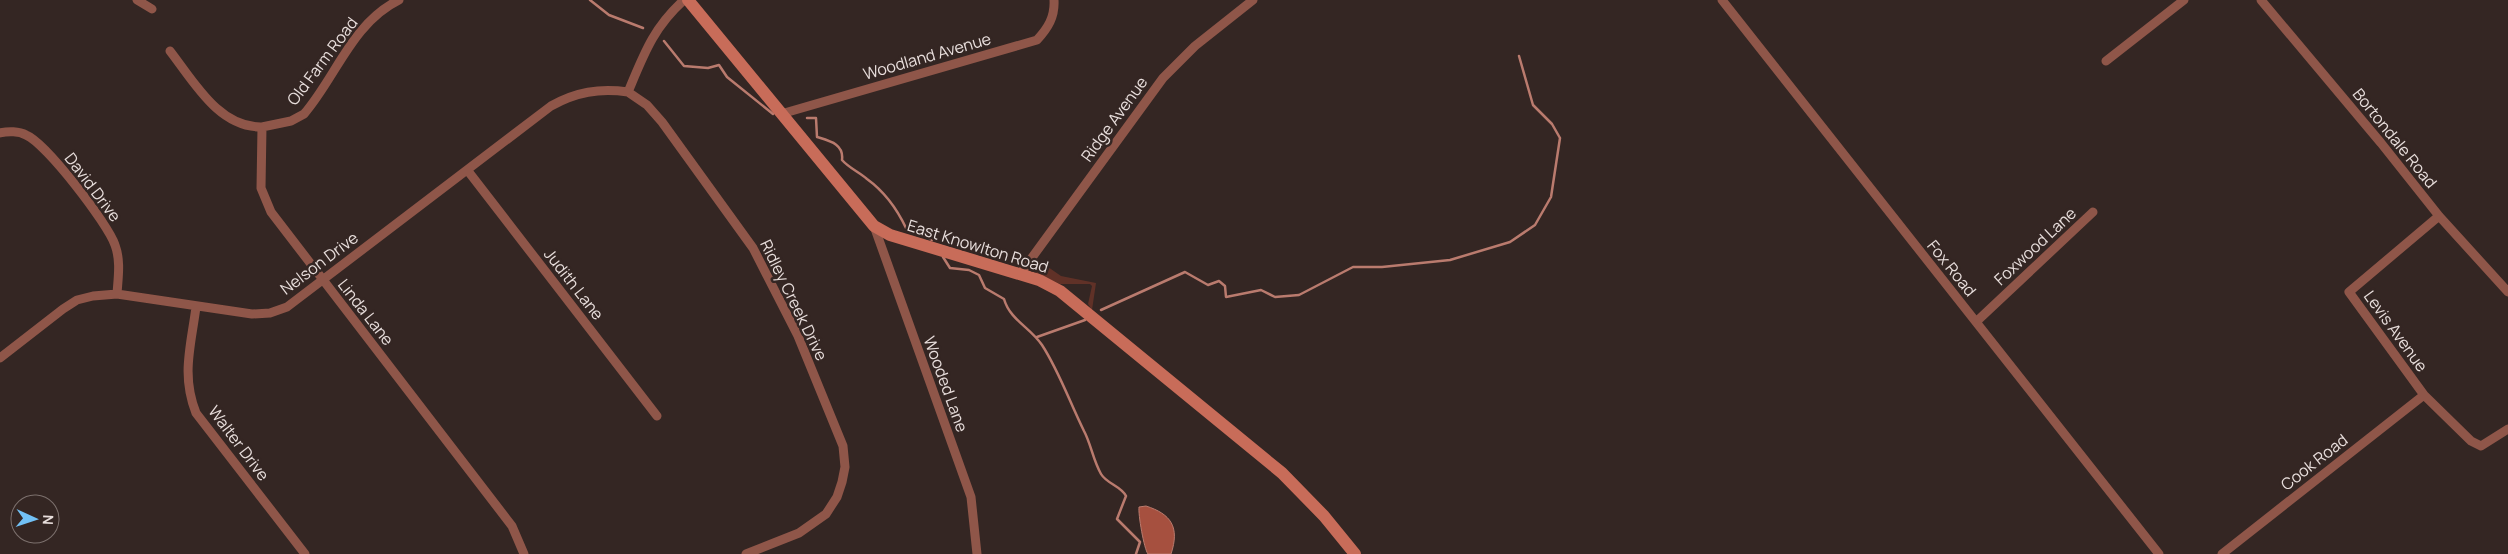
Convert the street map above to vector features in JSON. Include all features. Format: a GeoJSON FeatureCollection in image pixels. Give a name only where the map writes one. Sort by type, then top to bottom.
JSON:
{"type":"FeatureCollection","features":[{"type":"Feature","properties":{"kind":"main road","name":"East Knowlton Road"},"geometry":{"type":"LineString","coordinates":[[688,0],[874,226],[890,235],[1020,274],[1050,285],[1065,294],[1241,438],[1302,492],[1355,554]]}},
{"type":"Feature","properties":{"kind":"street"},"geometry":{"type":"LineString","coordinates":[[137,0],[152,9]]}},
{"type":"Feature","properties":{"kind":"street","name":"Old Farm Road"},"geometry":{"type":"LineString","coordinates":[[262,127],[291,120],[304,114],[360,32],[382,4],[399,0]]}},
{"type":"Feature","properties":{"kind":"street"},"geometry":{"type":"LineString","coordinates":[[628,92],[651,38],[662,22],[684,0]]}},
{"type":"Feature","properties":{"kind":"street","name":"Woodland Avenue"},"geometry":{"type":"LineString","coordinates":[[781,114],[1037,40],[1048,28],[1054,9],[1054,0]]}},
{"type":"Feature","properties":{"kind":"street","name":"Ridge Avenue"},"geometry":{"type":"LineString","coordinates":[[1020,274],[1162,78],[1195,46],[1252,0]]}},
{"type":"Feature","properties":{"kind":"street","name":"Fox Road"},"geometry":{"type":"LineString","coordinates":[[1722,0],[2159,554]]}},
{"type":"Feature","properties":{"kind":"street"},"geometry":{"type":"LineString","coordinates":[[2106,61],[2184,0]]}},
{"type":"Feature","properties":{"kind":"street","name":"Bortondale Road"},"geometry":{"type":"LineString","coordinates":[[2261,0],[2381,143],[2439,216],[2508,292]]}},
{"type":"Feature","properties":{"kind":"street"},"geometry":{"type":"LineString","coordinates":[[170,51],[223,115],[238,124],[262,127]]}},
{"type":"Feature","properties":{"kind":"street","name":"Nelson Drive"},"geometry":{"type":"LineString","coordinates":[[0,358],[77,300],[117,294],[252,314],[270,313],[287,307],[551,106],[570,96],[593,90],[628,92]]}},
{"type":"Feature","properties":{"kind":"street","name":"Ridley Creek Drive"},"geometry":{"type":"LineString","coordinates":[[628,92],[647,105],[662,122],[753,248],[798,336],[843,446],[845,466],[842,482],[837,498],[826,514],[799,533],[746,554]]}},
{"type":"Feature","properties":{"kind":"street","name":"Linda Lane"},"geometry":{"type":"LineString","coordinates":[[262,127],[260,179],[263,196],[271,212],[512,526],[524,554]]}},
{"type":"Feature","properties":{"kind":"street","name":"David Drive"},"geometry":{"type":"LineString","coordinates":[[0,133],[7,131],[26,134],[44,147],[106,226],[115,245],[119,264],[117,294]]}},
{"type":"Feature","properties":{"kind":"street","name":"Judith Lane"},"geometry":{"type":"LineString","coordinates":[[468,171],[657,416]]}},
{"type":"Feature","properties":{"kind":"street","name":"Foxwood Lane"},"geometry":{"type":"LineString","coordinates":[[1976,322],[2093,212]]}},
{"type":"Feature","properties":{"kind":"street","name":"Levis Avenue"},"geometry":{"type":"LineString","coordinates":[[2439,216],[2349,292],[2424,394],[2471,441],[2481,446],[2508,429]]}},
{"type":"Feature","properties":{"kind":"street","name":"Wooded Lane"},"geometry":{"type":"LineString","coordinates":[[874,226],[971,497],[977,554]]}},
{"type":"Feature","properties":{"kind":"street"},"geometry":{"type":"LineString","coordinates":[[2499,280],[2508,276]]}},
{"type":"Feature","properties":{"kind":"street","name":"Walter Drive"},"geometry":{"type":"LineString","coordinates":[[196,307],[186,376],[189,396],[196,412],[305,554]]}},
{"type":"Feature","properties":{"kind":"street","name":"Cook Road"},"geometry":{"type":"LineString","coordinates":[[2222,554],[2424,394]]}},
{"type":"Feature","properties":{"kind":"shaded area"},"geometry":{"type":"Polygon","coordinates":[[[1035,258],[1061,276],[1096,283],[1092,310],[1088,304],[1092,286],[1090,284],[1060,284],[1035,273],[1031,267],[1035,258]]]}},
{"type":"Feature","properties":{"kind":"shaded area"},"geometry":{"type":"Polygon","coordinates":[[[1146,506],[1162,513],[1171,523],[1174,529],[1174,545],[1171,554],[1148,554],[1146,551],[1140,524],[1139,507],[1146,506]]]}},
{"type":"Feature","properties":{"kind":"waterway"},"geometry":{"type":"LineString","coordinates":[[590,0],[609,15],[643,28]]}},
{"type":"Feature","properties":{"kind":"waterway"},"geometry":{"type":"LineString","coordinates":[[664,41],[684,66],[708,68],[719,65],[727,77],[773,114]]}},
{"type":"Feature","properties":{"kind":"waterway"},"geometry":{"type":"LineString","coordinates":[[1101,310],[1185,272],[1208,285],[1219,281],[1225,286],[1226,297],[1261,290],[1275,297],[1299,295],[1353,267],[1382,267],[1450,260],[1510,242],[1535,225],[1551,197],[1560,138],[1552,124],[1533,105],[1519,56]]}},
{"type":"Feature","properties":{"kind":"waterway"},"geometry":{"type":"LineString","coordinates":[[807,118],[816,118],[817,137],[835,144],[841,150],[842,160],[885,195],[899,214],[906,228],[917,232]]}},
{"type":"Feature","properties":{"kind":"waterway"},"geometry":{"type":"LineString","coordinates":[[924,235],[932,240]]}},
{"type":"Feature","properties":{"kind":"waterway"},"geometry":{"type":"LineString","coordinates":[[943,257],[950,268],[969,270],[979,275],[985,288],[1004,299],[1015,318],[1042,345],[1054,365],[1101,474],[1126,496],[1117,519],[1140,542],[1136,554]]}},
{"type":"Feature","properties":{"kind":"waterway"},"geometry":{"type":"LineString","coordinates":[[1037,337],[1085,320]]}}]}
